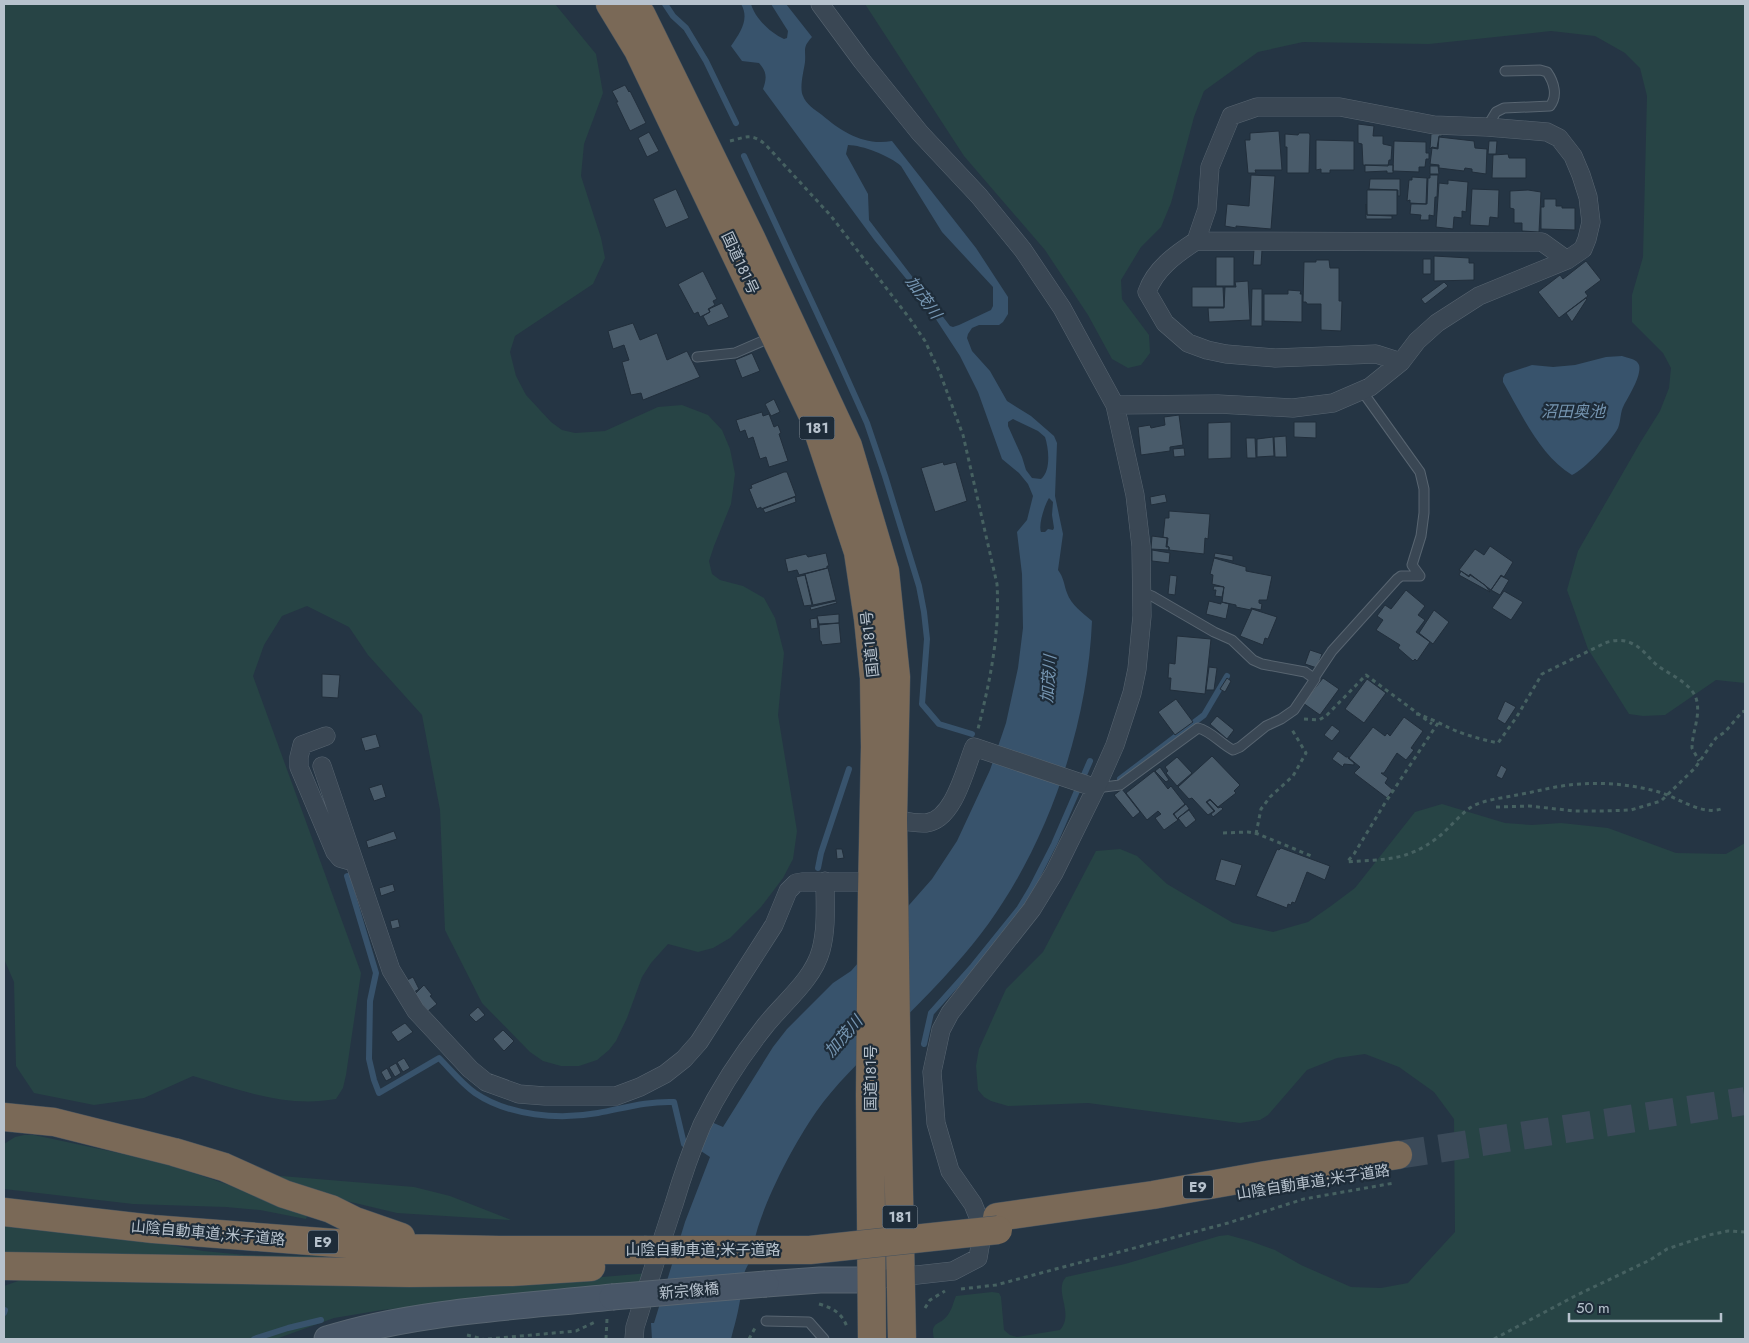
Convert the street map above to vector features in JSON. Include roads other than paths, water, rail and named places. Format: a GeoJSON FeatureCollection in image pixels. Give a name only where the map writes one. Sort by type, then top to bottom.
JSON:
{"type":"FeatureCollection","features":[{"type":"Feature","properties":{"kind":"highway","name":"国道181号"},"geometry":{"type":"LineString","coordinates":[[610,4],[638,50],[813,416],[858,552],[874,678],[876,747],[884,818]]}},
{"type":"Feature","properties":{"kind":"highway","name":"国道181号"},"geometry":{"type":"LineString","coordinates":[[634,4],[641,14],[751,238],[848,446],[885,571],[896,678],[880,887],[884,1095],[902,1278],[902,1339]]}},
{"type":"Feature","properties":{"kind":"highway","name":"国道181号"},"geometry":{"type":"LineString","coordinates":[[872,1339],[872,1280],[884,1095]]}},
{"type":"Feature","properties":{"kind":"highway"},"geometry":{"type":"LineString","coordinates":[[4,1117],[54,1122],[174,1152],[224,1167],[284,1194],[331,1209],[355,1221],[401,1237]]}},
{"type":"Feature","properties":{"kind":"highway","name":"山陰自動車道;米子道路"},"geometry":{"type":"LineString","coordinates":[[4,1212],[153,1229],[400,1248],[643,1252],[810,1250],[998,1224],[1154,1208],[1397,1169]]}},
{"type":"Feature","properties":{"kind":"highway","name":"山陰自動車道;米子道路"},"geometry":{"type":"LineString","coordinates":[[4,1202],[154,1219],[643,1252],[769,1234],[998,1224]]}},
{"type":"Feature","properties":{"kind":"highway"},"geometry":{"type":"LineString","coordinates":[[4,1266],[418,1273],[512,1272],[643,1252]]}},
{"type":"Feature","properties":{"kind":"street"},"geometry":{"type":"LineString","coordinates":[[820,4],[862,61],[920,133],[979,196],[1023,250],[1062,308],[1115,405],[1136,495],[1142,592],[1140,643],[1132,693],[1115,744],[1090,786],[1054,873],[1032,909],[950,1014],[941,1030],[932,1072],[936,1123],[950,1171],[973,1204],[983,1229],[978,1258],[953,1271],[872,1280]]}},
{"type":"Feature","properties":{"kind":"street"},"geometry":{"type":"LineString","coordinates":[[1115,405],[1218,404],[1292,408],[1333,403],[1362,391],[1370,387],[1401,362],[1417,341],[1437,323],[1479,296],[1567,260],[1583,249],[1590,222],[1588,197],[1573,156],[1559,138],[1547,132],[1434,125],[1340,107],[1257,107],[1231,116],[1210,167],[1207,209],[1196,241]]}},
{"type":"Feature","properties":{"kind":"street"},"geometry":{"type":"LineString","coordinates":[[1401,362],[1376,354],[1275,358],[1226,354],[1207,350],[1188,343],[1165,323],[1147,292],[1150,282],[1173,257],[1196,241],[1542,242],[1567,260]]}},
{"type":"Feature","properties":{"kind":"street"},"geometry":{"type":"LineString","coordinates":[[326,736],[302,745],[299,768],[335,852],[340,858],[354,862]]}},
{"type":"Feature","properties":{"kind":"street"},"geometry":{"type":"LineString","coordinates":[[884,818],[926,823],[936,821],[953,802],[980,750],[1090,786]]}},
{"type":"Feature","properties":{"kind":"street"},"geometry":{"type":"LineString","coordinates":[[322,766],[391,970],[416,1011],[470,1069],[486,1082],[519,1094],[616,1096],[640,1087],[665,1074],[684,1059],[699,1042],[774,925],[788,892],[796,883],[825,881],[880,887]]}},
{"type":"Feature","properties":{"kind":"street"},"geometry":{"type":"LineString","coordinates":[[634,1339],[635,1328],[669,1218],[689,1158],[703,1125],[724,1085],[743,1055],[802,984],[817,960],[821,950],[824,929],[825,881]]}},
{"type":"Feature","properties":{"kind":"street","name":"新宗像橋"},"geometry":{"type":"LineString","coordinates":[[327,1339],[357,1330],[442,1315],[607,1311],[766,1284],[820,1280],[872,1280]]}},
{"type":"Feature","properties":{"kind":"lane"},"geometry":{"type":"LineString","coordinates":[[1487,127],[1496,112],[1504,108],[1550,106],[1554,101],[1555,96],[1552,83],[1547,72],[1540,70],[1505,71]]}},
{"type":"Feature","properties":{"kind":"lane"},"geometry":{"type":"LineString","coordinates":[[697,357],[735,353],[774,336]]}},
{"type":"Feature","properties":{"kind":"lane"},"geometry":{"type":"LineString","coordinates":[[1090,786],[1120,785],[1198,728],[1205,730],[1228,747],[1236,749],[1266,726],[1294,710],[1314,683],[1314,678],[1332,651],[1397,579],[1401,576],[1420,576],[1412,564],[1421,536],[1424,513],[1424,489],[1420,472],[1362,391]]}},
{"type":"Feature","properties":{"kind":"lane"},"geometry":{"type":"LineString","coordinates":[[1142,592],[1232,640],[1253,660],[1270,666],[1306,672],[1314,678]]}},
{"type":"Feature","properties":{"kind":"lane"},"geometry":{"type":"LineString","coordinates":[[766,1321],[809,1322],[824,1339]]}},
{"type":"Feature","properties":{"kind":"water","name":"加茂川"},"geometry":{"type":"Polygon","coordinates":[[[741,4],[751,4],[756,15],[764,24],[784,39],[787,38],[788,31],[771,4],[786,4],[812,37],[805,51],[802,93],[806,102],[837,127],[854,136],[872,141],[892,141],[976,248],[1008,297],[1008,314],[1003,322],[999,325],[979,325],[972,328],[967,338],[972,351],[990,371],[1007,401],[1031,416],[1054,436],[1057,443],[1055,496],[1063,534],[1058,570],[1071,601],[1092,621],[1088,667],[1080,713],[1068,759],[1052,805],[1033,849],[1010,891],[984,930],[955,965],[920,1003],[839,1083],[823,1102],[808,1125],[783,1168],[763,1213],[749,1263],[744,1274],[731,1339],[652,1339],[651,1323],[654,1323],[685,1222],[710,1157],[695,1147],[709,1121],[723,1127],[773,1047],[787,1029],[833,983],[851,971],[932,879],[957,841],[990,770],[1006,723],[1018,668],[1023,628],[1022,574],[1017,532],[1027,520],[1033,496],[1028,484],[1019,473],[1002,459],[978,392],[960,356],[922,298],[875,241],[763,89],[766,75],[762,66],[759,63],[742,61],[731,46],[743,26],[744,10],[741,4]],[[848,145],[846,154],[868,194],[869,220],[950,326],[959,325],[991,310],[993,306],[993,287],[942,232],[901,166],[890,158],[876,152],[848,145]],[[1013,419],[1008,422],[1026,470],[1032,478],[1041,479],[1048,465],[1045,437],[1038,431],[1013,419]],[[1049,498],[1041,520],[1041,532],[1045,532],[1048,529],[1053,530],[1054,528],[1053,502],[1049,498]]]}},
{"type":"Feature","properties":{"kind":"water","name":"沼田奥池"},"geometry":{"type":"Polygon","coordinates":[[[1622,356],[1636,361],[1639,365],[1639,374],[1623,408],[1618,428],[1597,454],[1572,475],[1550,457],[1532,433],[1503,382],[1503,378],[1505,374],[1532,365],[1553,367],[1575,365],[1606,357],[1622,356]]]}},
{"type":"Feature","properties":{"kind":"waterway"},"geometry":{"type":"LineString","coordinates":[[665,4],[673,16],[686,28],[706,61],[736,123]]}},
{"type":"Feature","properties":{"kind":"waterway"},"geometry":{"type":"LineString","coordinates":[[744,156],[867,423],[885,476],[919,586],[924,612],[927,639],[922,704],[939,724],[972,734]]}},
{"type":"Feature","properties":{"kind":"waterway"},"geometry":{"type":"LineString","coordinates":[[1120,779],[1204,715],[1227,676]]}},
{"type":"Feature","properties":{"kind":"waterway"},"geometry":{"type":"LineString","coordinates":[[924,1044],[931,1013],[973,966],[1019,909],[1031,889],[1054,844],[1090,761]]}},
{"type":"Feature","properties":{"kind":"waterway"},"geometry":{"type":"LineString","coordinates":[[818,868],[821,853],[849,769]]}},
{"type":"Feature","properties":{"kind":"waterway"},"geometry":{"type":"LineString","coordinates":[[347,876],[376,973],[370,1001],[369,1059],[379,1093],[439,1058],[461,1081],[488,1101],[503,1107],[535,1114],[551,1116],[583,1115],[645,1104],[674,1102],[684,1144],[692,1146]]}},
{"type":"Feature","properties":{"kind":"waterway"},"geometry":{"type":"LineString","coordinates":[[254,1339],[321,1320]]}},
{"type":"Feature","properties":{"kind":"tunnel"},"geometry":{"type":"LineString","coordinates":[[1398,1155],[1745,1101]]}}]}
